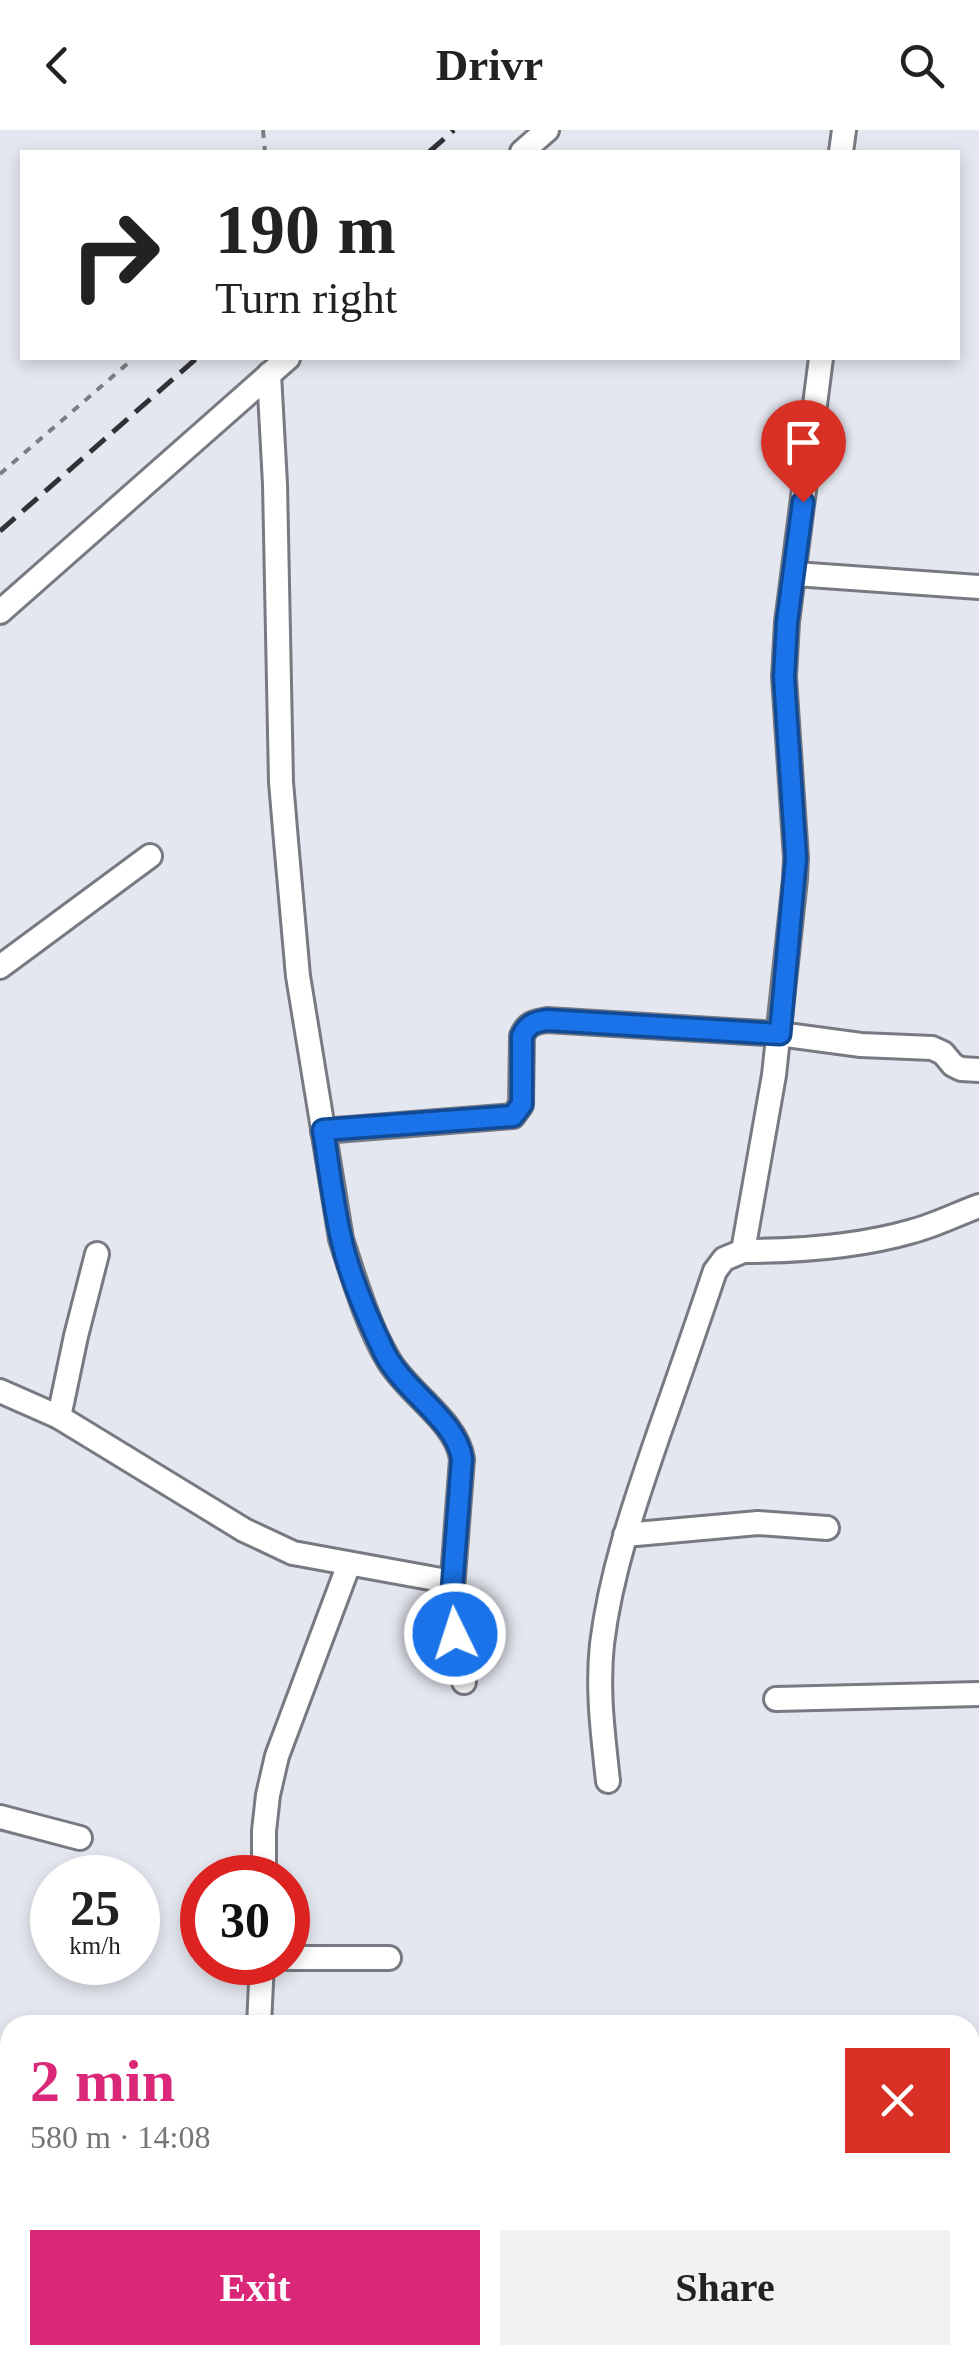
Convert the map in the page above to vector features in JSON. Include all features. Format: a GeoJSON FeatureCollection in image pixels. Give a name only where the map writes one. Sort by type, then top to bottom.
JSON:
{"type":"FeatureCollection","features":[{"type":"Feature","properties":{"kind":"street"},"geometry":{"type":"LineString","coordinates":[[524,150],[548,130]]}},
{"type":"Feature","properties":{"kind":"street"},"geometry":{"type":"LineString","coordinates":[[0,612],[286,360]]}},
{"type":"Feature","properties":{"kind":"street"},"geometry":{"type":"LineString","coordinates":[[743,1251],[780,1034],[795,880],[784,677],[787,622],[821,360]]}},
{"type":"Feature","properties":{"kind":"street"},"geometry":{"type":"LineString","coordinates":[[269,374],[282,796],[298,976],[341,1239],[377,1336],[399,1377],[452,1432],[461,1450],[452,1619],[464,1682]]}},
{"type":"Feature","properties":{"kind":"street"},"geometry":{"type":"LineString","coordinates":[[794,574],[979,587]]}},
{"type":"Feature","properties":{"kind":"street"},"geometry":{"type":"LineString","coordinates":[[0,967],[150,856]]}},
{"type":"Feature","properties":{"kind":"street"},"geometry":{"type":"LineString","coordinates":[[323,1130],[513,1116],[522,1104],[522,1036],[526,1027],[547,1020],[932,1048],[961,1069],[979,1070]]}},
{"type":"Feature","properties":{"kind":"street"},"geometry":{"type":"LineString","coordinates":[[608,1781],[600,1695],[609,1601],[625,1535],[715,1271],[724,1260],[743,1251],[820,1249],[888,1237],[979,1206]]}},
{"type":"Feature","properties":{"kind":"street"},"geometry":{"type":"LineString","coordinates":[[59,1417],[97,1254]]}},
{"type":"Feature","properties":{"kind":"street"},"geometry":{"type":"LineString","coordinates":[[0,1390],[59,1417],[273,1545],[293,1553],[452,1582]]}},
{"type":"Feature","properties":{"kind":"street"},"geometry":{"type":"LineString","coordinates":[[625,1535],[758,1523],[827,1528]]}},
{"type":"Feature","properties":{"kind":"street"},"geometry":{"type":"LineString","coordinates":[[264,1855],[268,1795],[277,1756],[349,1564]]}},
{"type":"Feature","properties":{"kind":"street"},"geometry":{"type":"LineString","coordinates":[[776,1700],[979,1694]]}},
{"type":"Feature","properties":{"kind":"street"},"geometry":{"type":"LineString","coordinates":[[0,1817],[80,1838]]}},
{"type":"Feature","properties":{"kind":"street"},"geometry":{"type":"LineString","coordinates":[[310,1958],[389,1958]]}},
{"type":"Feature","properties":{"kind":"street"},"geometry":{"type":"LineString","coordinates":[[259,2015],[261,1985]]}},
{"type":"Feature","properties":{"kind":"path"},"geometry":{"type":"LineString","coordinates":[[0,474],[132,360]]}},
{"type":"Feature","properties":{"kind":"railway"},"geometry":{"type":"LineString","coordinates":[[431,150],[454,130]]}},
{"type":"Feature","properties":{"kind":"railway"},"geometry":{"type":"LineString","coordinates":[[0,531],[195,360]]}},
{"type":"Feature","properties":{"kind":"route"},"geometry":{"type":"LineString","coordinates":[[455,1634],[451,1603],[461,1450],[452,1432],[399,1377],[377,1336],[341,1239],[323,1130],[513,1116],[522,1104],[522,1036],[534,1022],[780,1034],[796,858],[784,677],[803,502]]}}]}
